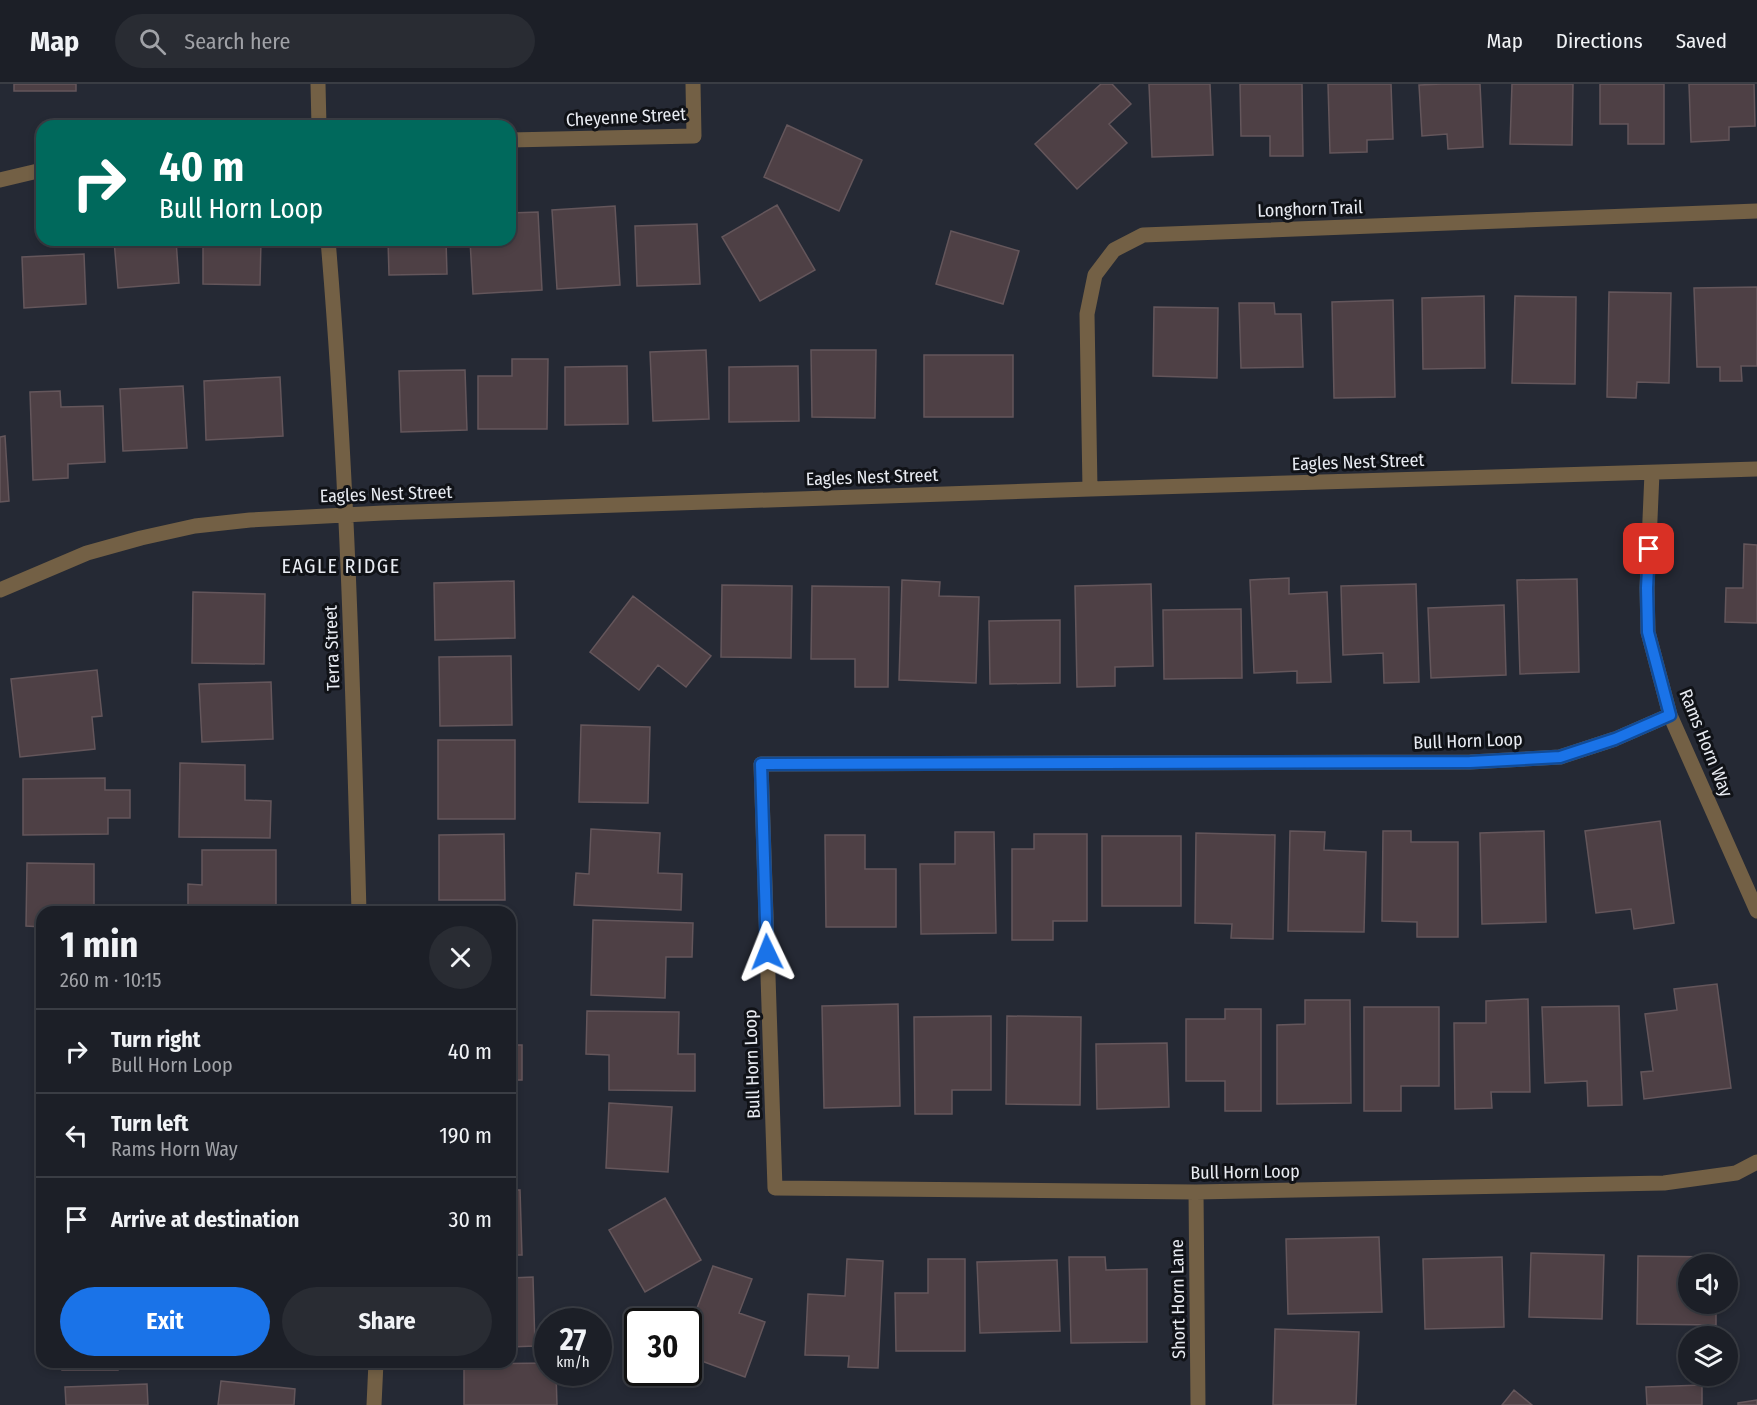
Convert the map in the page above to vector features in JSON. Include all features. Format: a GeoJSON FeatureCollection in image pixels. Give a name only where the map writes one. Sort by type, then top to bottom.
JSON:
{"type":"FeatureCollection","features":[{"type":"Feature","properties":{"kind":"street"},"geometry":{"type":"LineString","coordinates":[[318,84],[319,120]]}},
{"type":"Feature","properties":{"kind":"street","name":"Cheyenne Street"},"geometry":{"type":"LineString","coordinates":[[516,140],[694,136],[693,84]]}},
{"type":"Feature","properties":{"kind":"street"},"geometry":{"type":"LineString","coordinates":[[0,180],[36,171]]}},
{"type":"Feature","properties":{"kind":"street","name":"Longhorn Trail"},"geometry":{"type":"LineString","coordinates":[[1090,489],[1087,314],[1095,275],[1114,250],[1143,235],[1757,211]]}},
{"type":"Feature","properties":{"kind":"street","name":"Terra Street"},"geometry":{"type":"LineString","coordinates":[[328,246],[339,374],[346,515],[359,906]]}},
{"type":"Feature","properties":{"kind":"street","name":"Eagles Nest Street"},"geometry":{"type":"LineString","coordinates":[[0,590],[87,553],[195,526],[250,520],[1090,489],[1757,469]]}},
{"type":"Feature","properties":{"kind":"street","name":"Rams Horn Way"},"geometry":{"type":"LineString","coordinates":[[1652,473],[1647,588],[1648,632],[1670,715],[1757,912]]}},
{"type":"Feature","properties":{"kind":"street","name":"Bull Horn Loop"},"geometry":{"type":"LineString","coordinates":[[1670,715],[1615,739],[1560,757],[1470,762],[761,764],[775,1188],[1196,1192],[1664,1183],[1736,1173],[1757,1162]]}},
{"type":"Feature","properties":{"kind":"street","name":"Short Horn Lane"},"geometry":{"type":"LineString","coordinates":[[1196,1192],[1198,1405]]}},
{"type":"Feature","properties":{"kind":"street"},"geometry":{"type":"LineString","coordinates":[[374,1405],[376,1368]]}},
{"type":"Feature","properties":{"kind":"building"},"geometry":{"type":"Polygon","coordinates":[[[14,84],[76,84],[76,91],[14,91],[14,84]]]}},
{"type":"Feature","properties":{"kind":"building"},"geometry":{"type":"Polygon","coordinates":[[[1101,84],[1112,84],[1131,104],[1109,124],[1127,143],[1077,189],[1035,144],[1101,84]]]}},
{"type":"Feature","properties":{"kind":"building"},"geometry":{"type":"Polygon","coordinates":[[[1149,84],[1210,84],[1213,155],[1152,157],[1149,84]]]}},
{"type":"Feature","properties":{"kind":"building"},"geometry":{"type":"Polygon","coordinates":[[[1240,84],[1302,84],[1303,156],[1270,156],[1270,136],[1241,136],[1240,84]]]}},
{"type":"Feature","properties":{"kind":"building"},"geometry":{"type":"Polygon","coordinates":[[[1328,84],[1391,84],[1393,139],[1367,140],[1367,152],[1330,153],[1328,84]]]}},
{"type":"Feature","properties":{"kind":"building"},"geometry":{"type":"Polygon","coordinates":[[[1480,84],[1483,147],[1448,149],[1447,134],[1422,136],[1419,85],[1480,84]]]}},
{"type":"Feature","properties":{"kind":"building"},"geometry":{"type":"Polygon","coordinates":[[[1512,84],[1573,84],[1572,145],[1510,144],[1512,84]]]}},
{"type":"Feature","properties":{"kind":"building"},"geometry":{"type":"Polygon","coordinates":[[[1600,84],[1664,84],[1664,144],[1628,144],[1628,124],[1600,124],[1600,84]]]}},
{"type":"Feature","properties":{"kind":"building"},"geometry":{"type":"Polygon","coordinates":[[[1689,84],[1754,84],[1755,126],[1729,127],[1729,140],[1691,142],[1689,84]]]}},
{"type":"Feature","properties":{"kind":"building"},"geometry":{"type":"Polygon","coordinates":[[[787,125],[862,160],[839,211],[764,177],[787,125]]]}},
{"type":"Feature","properties":{"kind":"building"},"geometry":{"type":"Polygon","coordinates":[[[777,205],[815,270],[760,301],[722,237],[777,205]]]}},
{"type":"Feature","properties":{"kind":"building"},"geometry":{"type":"Polygon","coordinates":[[[615,206],[620,285],[557,289],[552,210],[615,206]]]}},
{"type":"Feature","properties":{"kind":"building"},"geometry":{"type":"Polygon","coordinates":[[[538,212],[542,290],[473,294],[470,246],[516,246],[516,213],[538,212]]]}},
{"type":"Feature","properties":{"kind":"building"},"geometry":{"type":"Polygon","coordinates":[[[697,224],[700,284],[637,286],[635,226],[697,224]]]}},
{"type":"Feature","properties":{"kind":"building"},"geometry":{"type":"Polygon","coordinates":[[[951,231],[1019,251],[1003,304],[936,284],[951,231]]]}},
{"type":"Feature","properties":{"kind":"building"},"geometry":{"type":"Polygon","coordinates":[[[114,246],[176,246],[179,283],[118,288],[114,246]]]}},
{"type":"Feature","properties":{"kind":"building"},"geometry":{"type":"Polygon","coordinates":[[[203,246],[261,246],[260,285],[203,284],[203,246]]]}},
{"type":"Feature","properties":{"kind":"building"},"geometry":{"type":"Polygon","coordinates":[[[388,246],[446,246],[447,274],[389,275],[388,246]]]}},
{"type":"Feature","properties":{"kind":"building"},"geometry":{"type":"Polygon","coordinates":[[[84,254],[86,304],[24,308],[22,257],[84,254]]]}},
{"type":"Feature","properties":{"kind":"building"},"geometry":{"type":"Polygon","coordinates":[[[1757,287],[1757,366],[1741,366],[1742,381],[1720,381],[1720,367],[1697,367],[1694,288],[1757,287]]]}},
{"type":"Feature","properties":{"kind":"building"},"geometry":{"type":"Polygon","coordinates":[[[1609,292],[1671,293],[1669,383],[1637,382],[1636,398],[1607,397],[1609,292]]]}},
{"type":"Feature","properties":{"kind":"building"},"geometry":{"type":"Polygon","coordinates":[[[1484,296],[1485,368],[1423,369],[1422,298],[1484,296]]]}},
{"type":"Feature","properties":{"kind":"building"},"geometry":{"type":"Polygon","coordinates":[[[1515,296],[1576,297],[1575,384],[1512,383],[1515,296]]]}},
{"type":"Feature","properties":{"kind":"building"},"geometry":{"type":"Polygon","coordinates":[[[1393,300],[1395,397],[1334,398],[1332,302],[1393,300]]]}},
{"type":"Feature","properties":{"kind":"building"},"geometry":{"type":"Polygon","coordinates":[[[1239,303],[1274,303],[1275,314],[1301,314],[1303,367],[1241,368],[1239,303]]]}},
{"type":"Feature","properties":{"kind":"building"},"geometry":{"type":"Polygon","coordinates":[[[1154,307],[1218,308],[1217,378],[1153,376],[1154,307]]]}},
{"type":"Feature","properties":{"kind":"building"},"geometry":{"type":"Polygon","coordinates":[[[706,350],[709,419],[653,421],[650,352],[706,350]]]}},
{"type":"Feature","properties":{"kind":"building"},"geometry":{"type":"Polygon","coordinates":[[[811,350],[876,350],[875,418],[812,417],[811,350]]]}},
{"type":"Feature","properties":{"kind":"building"},"geometry":{"type":"Polygon","coordinates":[[[924,355],[1013,355],[1013,417],[924,417],[924,355]]]}},
{"type":"Feature","properties":{"kind":"building"},"geometry":{"type":"Polygon","coordinates":[[[512,359],[548,359],[547,429],[478,429],[478,376],[512,376],[512,359]]]}},
{"type":"Feature","properties":{"kind":"building"},"geometry":{"type":"Polygon","coordinates":[[[627,366],[628,424],[565,425],[565,367],[627,366]]]}},
{"type":"Feature","properties":{"kind":"building"},"geometry":{"type":"Polygon","coordinates":[[[798,366],[799,421],[729,422],[729,367],[798,366]]]}},
{"type":"Feature","properties":{"kind":"building"},"geometry":{"type":"Polygon","coordinates":[[[465,370],[467,430],[401,432],[399,371],[465,370]]]}},
{"type":"Feature","properties":{"kind":"building"},"geometry":{"type":"Polygon","coordinates":[[[280,377],[283,436],[206,440],[204,381],[280,377]]]}},
{"type":"Feature","properties":{"kind":"building"},"geometry":{"type":"Polygon","coordinates":[[[183,386],[187,448],[123,451],[120,389],[183,386]]]}},
{"type":"Feature","properties":{"kind":"building"},"geometry":{"type":"Polygon","coordinates":[[[60,391],[61,407],[103,406],[105,462],[68,464],[68,478],[33,480],[30,392],[60,391]]]}},
{"type":"Feature","properties":{"kind":"building"},"geometry":{"type":"Polygon","coordinates":[[[5,436],[9,501],[0,502],[0,437],[5,436]]]}},
{"type":"Feature","properties":{"kind":"building"},"geometry":{"type":"Polygon","coordinates":[[[1744,544],[1757,545],[1757,623],[1725,622],[1726,588],[1743,588],[1744,544]]]}},
{"type":"Feature","properties":{"kind":"building"},"geometry":{"type":"Polygon","coordinates":[[[1289,578],[1289,594],[1327,592],[1331,682],[1297,683],[1297,671],[1254,673],[1250,580],[1289,578]]]}},
{"type":"Feature","properties":{"kind":"building"},"geometry":{"type":"Polygon","coordinates":[[[1577,579],[1579,672],[1520,674],[1517,580],[1577,579]]]}},
{"type":"Feature","properties":{"kind":"building"},"geometry":{"type":"Polygon","coordinates":[[[902,580],[940,582],[939,596],[979,597],[976,683],[899,680],[902,580]]]}},
{"type":"Feature","properties":{"kind":"building"},"geometry":{"type":"Polygon","coordinates":[[[514,581],[515,638],[435,640],[434,583],[514,581]]]}},
{"type":"Feature","properties":{"kind":"building"},"geometry":{"type":"Polygon","coordinates":[[[1151,584],[1153,666],[1115,667],[1115,686],[1077,687],[1075,586],[1151,584]]]}},
{"type":"Feature","properties":{"kind":"building"},"geometry":{"type":"Polygon","coordinates":[[[1416,584],[1419,682],[1384,683],[1383,653],[1343,655],[1341,586],[1416,584]]]}},
{"type":"Feature","properties":{"kind":"building"},"geometry":{"type":"Polygon","coordinates":[[[722,585],[792,586],[791,658],[721,657],[722,585]]]}},
{"type":"Feature","properties":{"kind":"building"},"geometry":{"type":"Polygon","coordinates":[[[812,586],[889,587],[888,687],[855,687],[855,659],[811,659],[812,586]]]}},
{"type":"Feature","properties":{"kind":"building"},"geometry":{"type":"Polygon","coordinates":[[[193,592],[265,594],[264,664],[192,663],[193,592]]]}},
{"type":"Feature","properties":{"kind":"building"},"geometry":{"type":"Polygon","coordinates":[[[633,596],[711,656],[686,687],[658,665],[639,690],[590,652],[633,596]]]}},
{"type":"Feature","properties":{"kind":"building"},"geometry":{"type":"Polygon","coordinates":[[[1504,605],[1506,675],[1431,678],[1428,608],[1504,605]]]}},
{"type":"Feature","properties":{"kind":"building"},"geometry":{"type":"Polygon","coordinates":[[[1241,609],[1242,678],[1164,679],[1163,610],[1241,609]]]}},
{"type":"Feature","properties":{"kind":"building"},"geometry":{"type":"Polygon","coordinates":[[[1060,620],[1060,683],[990,684],[989,621],[1060,620]]]}},
{"type":"Feature","properties":{"kind":"building"},"geometry":{"type":"Polygon","coordinates":[[[511,656],[512,725],[440,726],[439,657],[511,656]]]}},
{"type":"Feature","properties":{"kind":"building"},"geometry":{"type":"Polygon","coordinates":[[[97,670],[102,716],[92,717],[95,749],[20,757],[11,679],[97,670]]]}},
{"type":"Feature","properties":{"kind":"building"},"geometry":{"type":"Polygon","coordinates":[[[271,682],[273,739],[202,742],[199,684],[271,682]]]}},
{"type":"Feature","properties":{"kind":"building"},"geometry":{"type":"Polygon","coordinates":[[[581,725],[650,727],[648,803],[579,802],[581,725]]]}},
{"type":"Feature","properties":{"kind":"building"},"geometry":{"type":"Polygon","coordinates":[[[438,740],[515,740],[515,819],[438,819],[438,740]]]}},
{"type":"Feature","properties":{"kind":"building"},"geometry":{"type":"Polygon","coordinates":[[[180,763],[245,765],[245,800],[271,801],[270,838],[179,837],[180,763]]]}},
{"type":"Feature","properties":{"kind":"building"},"geometry":{"type":"Polygon","coordinates":[[[105,778],[105,790],[130,790],[130,818],[108,818],[108,834],[23,835],[23,779],[105,778]]]}},
{"type":"Feature","properties":{"kind":"building"},"geometry":{"type":"Polygon","coordinates":[[[1660,821],[1674,923],[1634,929],[1631,909],[1596,913],[1585,831],[1660,821]]]}},
{"type":"Feature","properties":{"kind":"building"},"geometry":{"type":"Polygon","coordinates":[[[591,829],[660,833],[658,873],[682,874],[681,910],[574,905],[576,873],[589,874],[591,829]]]}},
{"type":"Feature","properties":{"kind":"building"},"geometry":{"type":"Polygon","coordinates":[[[1290,831],[1325,832],[1324,850],[1366,852],[1364,932],[1288,931],[1290,831]]]}},
{"type":"Feature","properties":{"kind":"building"},"geometry":{"type":"Polygon","coordinates":[[[1383,831],[1411,831],[1411,842],[1458,842],[1458,937],[1417,937],[1417,922],[1382,921],[1383,831]]]}},
{"type":"Feature","properties":{"kind":"building"},"geometry":{"type":"Polygon","coordinates":[[[1544,831],[1546,922],[1482,924],[1480,833],[1544,831]]]}},
{"type":"Feature","properties":{"kind":"building"},"geometry":{"type":"Polygon","coordinates":[[[955,832],[994,832],[996,933],[921,934],[920,864],[955,864],[955,832]]]}},
{"type":"Feature","properties":{"kind":"building"},"geometry":{"type":"Polygon","coordinates":[[[1196,833],[1275,835],[1273,939],[1231,938],[1232,924],[1195,923],[1196,833]]]}},
{"type":"Feature","properties":{"kind":"building"},"geometry":{"type":"Polygon","coordinates":[[[504,834],[505,900],[439,900],[439,835],[504,834]]]}},
{"type":"Feature","properties":{"kind":"building"},"geometry":{"type":"Polygon","coordinates":[[[1034,834],[1087,834],[1087,921],[1053,921],[1053,940],[1012,940],[1012,849],[1034,849],[1034,834]]]}},
{"type":"Feature","properties":{"kind":"building"},"geometry":{"type":"Polygon","coordinates":[[[825,835],[865,835],[865,869],[896,869],[896,927],[826,927],[825,835]]]}},
{"type":"Feature","properties":{"kind":"building"},"geometry":{"type":"Polygon","coordinates":[[[1102,836],[1181,836],[1181,906],[1102,906],[1102,836]]]}},
{"type":"Feature","properties":{"kind":"building"},"geometry":{"type":"Polygon","coordinates":[[[202,850],[276,850],[276,906],[188,906],[188,884],[202,885],[202,850]]]}},
{"type":"Feature","properties":{"kind":"building"},"geometry":{"type":"Polygon","coordinates":[[[27,863],[94,864],[94,906],[36,906],[36,927],[26,926],[27,863]]]}},
{"type":"Feature","properties":{"kind":"building"},"geometry":{"type":"Polygon","coordinates":[[[593,920],[693,923],[692,957],[666,957],[665,998],[591,995],[593,920]]]}},
{"type":"Feature","properties":{"kind":"building"},"geometry":{"type":"Polygon","coordinates":[[[1717,984],[1731,1088],[1644,1099],[1641,1072],[1653,1071],[1645,1014],[1677,1010],[1674,989],[1717,984]]]}},
{"type":"Feature","properties":{"kind":"building"},"geometry":{"type":"Polygon","coordinates":[[[1528,999],[1530,1092],[1491,1092],[1492,1108],[1455,1109],[1454,1023],[1486,1023],[1486,1001],[1528,999]]]}},
{"type":"Feature","properties":{"kind":"building"},"geometry":{"type":"Polygon","coordinates":[[[1305,1000],[1350,1000],[1351,1103],[1277,1104],[1277,1025],[1305,1024],[1305,1000]]]}},
{"type":"Feature","properties":{"kind":"building"},"geometry":{"type":"Polygon","coordinates":[[[898,1004],[900,1106],[824,1108],[822,1006],[898,1004]]]}},
{"type":"Feature","properties":{"kind":"building"},"geometry":{"type":"Polygon","coordinates":[[[1619,1006],[1622,1105],[1588,1106],[1587,1081],[1545,1083],[1542,1007],[1619,1006]]]}},
{"type":"Feature","properties":{"kind":"building"},"geometry":{"type":"Polygon","coordinates":[[[1364,1007],[1439,1007],[1439,1086],[1401,1086],[1401,1111],[1364,1111],[1364,1007]]]}},
{"type":"Feature","properties":{"kind":"building"},"geometry":{"type":"Polygon","coordinates":[[[1225,1009],[1261,1009],[1261,1111],[1225,1111],[1225,1081],[1186,1081],[1186,1019],[1225,1019],[1225,1009]]]}},
{"type":"Feature","properties":{"kind":"building"},"geometry":{"type":"Polygon","coordinates":[[[587,1011],[679,1012],[678,1054],[695,1054],[695,1091],[609,1090],[609,1055],[586,1054],[587,1011]]]}},
{"type":"Feature","properties":{"kind":"building"},"geometry":{"type":"Polygon","coordinates":[[[991,1016],[991,1090],[952,1090],[952,1114],[915,1114],[914,1017],[991,1016]]]}},
{"type":"Feature","properties":{"kind":"building"},"geometry":{"type":"Polygon","coordinates":[[[1007,1016],[1081,1017],[1080,1105],[1006,1104],[1007,1016]]]}},
{"type":"Feature","properties":{"kind":"building"},"geometry":{"type":"Polygon","coordinates":[[[1167,1043],[1169,1107],[1097,1109],[1096,1044],[1167,1043]]]}},
{"type":"Feature","properties":{"kind":"building"},"geometry":{"type":"Polygon","coordinates":[[[516,1045],[522,1045],[522,1080],[516,1080],[516,1045]]]}},
{"type":"Feature","properties":{"kind":"building"},"geometry":{"type":"Polygon","coordinates":[[[609,1103],[672,1107],[668,1172],[606,1168],[609,1103]]]}},
{"type":"Feature","properties":{"kind":"building"},"geometry":{"type":"Polygon","coordinates":[[[516,1190],[520,1190],[522,1255],[516,1255],[516,1190]]]}},
{"type":"Feature","properties":{"kind":"building"},"geometry":{"type":"Polygon","coordinates":[[[665,1198],[701,1260],[645,1292],[609,1230],[665,1198]]]}},
{"type":"Feature","properties":{"kind":"building"},"geometry":{"type":"Polygon","coordinates":[[[1379,1237],[1382,1312],[1288,1314],[1286,1239],[1379,1237]]]}},
{"type":"Feature","properties":{"kind":"building"},"geometry":{"type":"Polygon","coordinates":[[[1531,1253],[1604,1255],[1602,1319],[1529,1317],[1531,1253]]]}},
{"type":"Feature","properties":{"kind":"building"},"geometry":{"type":"Polygon","coordinates":[[[1638,1256],[1678,1257],[1678,1314],[1716,1314],[1716,1325],[1637,1324],[1638,1256]]]}},
{"type":"Feature","properties":{"kind":"building"},"geometry":{"type":"Polygon","coordinates":[[[1069,1257],[1105,1257],[1106,1270],[1147,1269],[1147,1342],[1071,1343],[1069,1257]]]}},
{"type":"Feature","properties":{"kind":"building"},"geometry":{"type":"Polygon","coordinates":[[[1502,1257],[1504,1327],[1425,1329],[1423,1259],[1502,1257]]]}},
{"type":"Feature","properties":{"kind":"building"},"geometry":{"type":"Polygon","coordinates":[[[847,1259],[883,1261],[878,1368],[848,1367],[849,1356],[805,1355],[808,1294],[845,1296],[847,1259]]]}},
{"type":"Feature","properties":{"kind":"building"},"geometry":{"type":"Polygon","coordinates":[[[928,1259],[965,1259],[965,1351],[896,1351],[895,1293],[928,1293],[928,1259]]]}},
{"type":"Feature","properties":{"kind":"building"},"geometry":{"type":"Polygon","coordinates":[[[1057,1260],[1060,1331],[980,1333],[977,1262],[1057,1260]]]}},
{"type":"Feature","properties":{"kind":"building"},"geometry":{"type":"Polygon","coordinates":[[[713,1266],[752,1279],[739,1313],[765,1322],[745,1377],[702,1361],[702,1308],[697,1308],[713,1266]]]}},
{"type":"Feature","properties":{"kind":"building"},"geometry":{"type":"Polygon","coordinates":[[[533,1277],[534,1346],[516,1347],[516,1278],[533,1277]]]}},
{"type":"Feature","properties":{"kind":"building"},"geometry":{"type":"Polygon","coordinates":[[[1275,1329],[1359,1332],[1356,1405],[1273,1405],[1275,1329]]]}},
{"type":"Feature","properties":{"kind":"building"},"geometry":{"type":"Polygon","coordinates":[[[516,1363],[534,1363],[534,1386],[556,1386],[557,1405],[464,1405],[464,1368],[516,1368],[516,1363]]]}},
{"type":"Feature","properties":{"kind":"building"},"geometry":{"type":"Polygon","coordinates":[[[62,1368],[118,1368],[118,1370],[62,1370],[62,1368]]]}},
{"type":"Feature","properties":{"kind":"building"},"geometry":{"type":"Polygon","coordinates":[[[221,1381],[295,1389],[294,1405],[218,1405],[221,1381]]]}},
{"type":"Feature","properties":{"kind":"building"},"geometry":{"type":"Polygon","coordinates":[[[147,1384],[148,1405],[66,1405],[65,1387],[147,1384]]]}},
{"type":"Feature","properties":{"kind":"building"},"geometry":{"type":"Polygon","coordinates":[[[1702,1386],[1702,1405],[1647,1405],[1646,1387],[1702,1386]]]}},
{"type":"Feature","properties":{"kind":"building"},"geometry":{"type":"Polygon","coordinates":[[[1514,1390],[1532,1405],[1502,1405],[1514,1390]]]}},
{"type":"Feature","properties":{"kind":"building"},"geometry":{"type":"Polygon","coordinates":[[[1757,1400],[1757,1405],[1738,1405],[1738,1403],[1757,1400]]]}},
{"type":"Feature","properties":{"kind":"district","name":"EAGLE RIDGE"},"geometry":{"type":"Point","coordinates":[341,566]}},
{"type":"Feature","properties":{"kind":"route"},"geometry":{"type":"LineString","coordinates":[[767,952],[761,764],[1470,762],[1560,757],[1615,739],[1670,715],[1648,632],[1649,549]]}}]}
